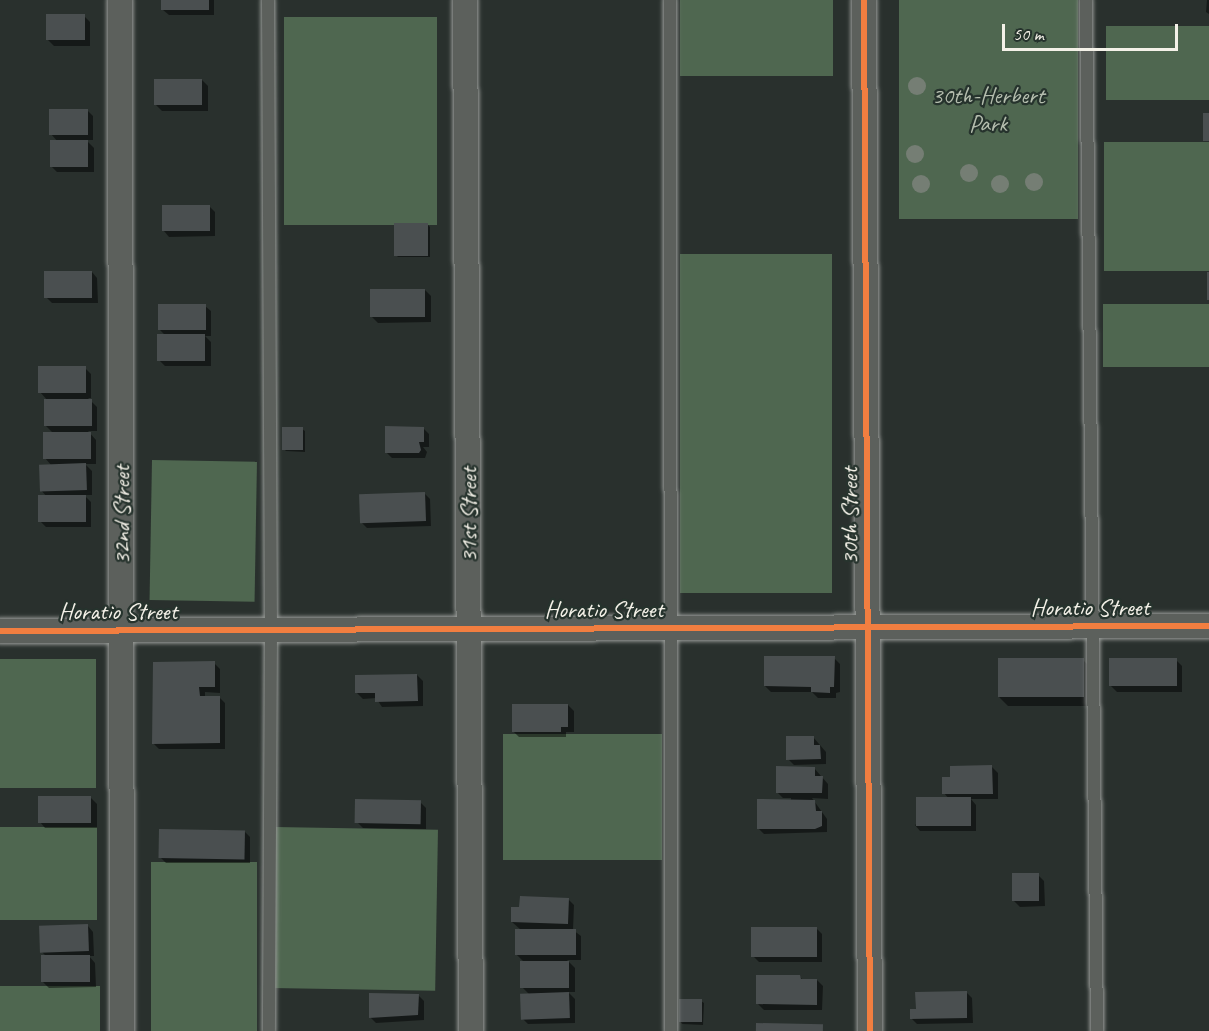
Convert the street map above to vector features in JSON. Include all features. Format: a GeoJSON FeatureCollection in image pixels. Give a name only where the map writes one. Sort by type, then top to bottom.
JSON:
{"type":"FeatureCollection","features":[{"type":"Feature","properties":{"kind":"street","name":"32nd Street"},"geometry":{"type":"LineString","coordinates":[[120,0],[122,1031]]}},
{"type":"Feature","properties":{"kind":"street","name":"31st Street"},"geometry":{"type":"LineString","coordinates":[[465,0],[471,1031]]}},
{"type":"Feature","properties":{"kind":"street","name":"30th Street"},"geometry":{"type":"LineString","coordinates":[[864,0],[870,1031]]}},
{"type":"Feature","properties":{"kind":"street","name":"Horatio Street"},"geometry":{"type":"LineString","coordinates":[[0,631],[1209,626]]}},
{"type":"Feature","properties":{"kind":"lane"},"geometry":{"type":"LineString","coordinates":[[268,0],[271,629],[269,1031]]}},
{"type":"Feature","properties":{"kind":"lane"},"geometry":{"type":"LineString","coordinates":[[670,0],[671,1031]]}},
{"type":"Feature","properties":{"kind":"lane"},"geometry":{"type":"LineString","coordinates":[[1086,0],[1097,1031]]}},
{"type":"Feature","properties":{"kind":"green space"},"geometry":{"type":"Polygon","coordinates":[[[680,0],[833,0],[833,76],[680,76],[680,0]]]}},
{"type":"Feature","properties":{"kind":"green space","name":"30th-Herbert Park"},"geometry":{"type":"Polygon","coordinates":[[[899,0],[1078,0],[1078,219],[899,219],[899,0]]]}},
{"type":"Feature","properties":{"kind":"green space"},"geometry":{"type":"Polygon","coordinates":[[[284,17],[437,17],[437,225],[284,225],[284,17]]]}},
{"type":"Feature","properties":{"kind":"green space"},"geometry":{"type":"Polygon","coordinates":[[[1106,26],[1209,26],[1209,100],[1106,100],[1106,26]]]}},
{"type":"Feature","properties":{"kind":"green space"},"geometry":{"type":"Polygon","coordinates":[[[1104,142],[1209,142],[1209,271],[1104,271],[1104,142]]]}},
{"type":"Feature","properties":{"kind":"green space"},"geometry":{"type":"Polygon","coordinates":[[[680,254],[832,254],[832,593],[680,593],[680,254]]]}},
{"type":"Feature","properties":{"kind":"green space"},"geometry":{"type":"Polygon","coordinates":[[[1103,304],[1209,304],[1209,367],[1103,367],[1103,304]]]}},
{"type":"Feature","properties":{"kind":"green space"},"geometry":{"type":"Polygon","coordinates":[[[152,460],[257,462],[255,602],[150,600],[152,460]]]}},
{"type":"Feature","properties":{"kind":"green space"},"geometry":{"type":"Polygon","coordinates":[[[0,659],[96,659],[96,788],[0,788],[0,659]]]}},
{"type":"Feature","properties":{"kind":"green space"},"geometry":{"type":"Polygon","coordinates":[[[503,734],[662,734],[662,860],[503,860],[503,734]]]}},
{"type":"Feature","properties":{"kind":"green space"},"geometry":{"type":"Polygon","coordinates":[[[0,827],[97,827],[97,920],[0,920],[0,827]]]}},
{"type":"Feature","properties":{"kind":"green space"},"geometry":{"type":"Polygon","coordinates":[[[275,827],[438,830],[435,991],[272,988],[275,827]]]}},
{"type":"Feature","properties":{"kind":"green space"},"geometry":{"type":"Polygon","coordinates":[[[151,862],[257,862],[257,1031],[151,1031],[151,862]]]}},
{"type":"Feature","properties":{"kind":"green space"},"geometry":{"type":"Polygon","coordinates":[[[0,986],[100,986],[100,1031],[0,1031],[0,986]]]}},
{"type":"Feature","properties":{"kind":"building"},"geometry":{"type":"Polygon","coordinates":[[[161,0],[209,0],[209,10],[161,10],[161,0]]]}},
{"type":"Feature","properties":{"kind":"building"},"geometry":{"type":"Polygon","coordinates":[[[46,14],[85,14],[85,40],[46,40],[46,14]]]}},
{"type":"Feature","properties":{"kind":"building"},"geometry":{"type":"Polygon","coordinates":[[[154,79],[202,79],[202,105],[154,105],[154,79]]]}},
{"type":"Feature","properties":{"kind":"building"},"geometry":{"type":"Polygon","coordinates":[[[49,109],[88,109],[88,135],[49,135],[49,109]]]}},
{"type":"Feature","properties":{"kind":"building"},"geometry":{"type":"Polygon","coordinates":[[[1203,113],[1209,113],[1209,141],[1203,141],[1203,113]]]}},
{"type":"Feature","properties":{"kind":"building"},"geometry":{"type":"Polygon","coordinates":[[[50,140],[88,140],[88,167],[50,167],[50,140]]]}},
{"type":"Feature","properties":{"kind":"building"},"geometry":{"type":"Polygon","coordinates":[[[162,205],[210,205],[210,231],[162,231],[162,205]]]}},
{"type":"Feature","properties":{"kind":"building"},"geometry":{"type":"Polygon","coordinates":[[[394,223],[428,223],[428,256],[394,256],[394,223]]]}},
{"type":"Feature","properties":{"kind":"building"},"geometry":{"type":"Polygon","coordinates":[[[44,271],[92,271],[92,298],[44,298],[44,271]]]}},
{"type":"Feature","properties":{"kind":"building"},"geometry":{"type":"Polygon","coordinates":[[[1207,272],[1209,272],[1209,300],[1207,300],[1207,272]]]}},
{"type":"Feature","properties":{"kind":"building"},"geometry":{"type":"Polygon","coordinates":[[[370,289],[425,289],[425,317],[370,317],[370,289]]]}},
{"type":"Feature","properties":{"kind":"building"},"geometry":{"type":"Polygon","coordinates":[[[158,304],[206,304],[206,330],[158,330],[158,304]]]}},
{"type":"Feature","properties":{"kind":"building"},"geometry":{"type":"Polygon","coordinates":[[[157,334],[205,334],[205,361],[157,361],[157,334]]]}},
{"type":"Feature","properties":{"kind":"building"},"geometry":{"type":"Polygon","coordinates":[[[38,366],[86,366],[86,393],[38,393],[38,366]]]}},
{"type":"Feature","properties":{"kind":"building"},"geometry":{"type":"Polygon","coordinates":[[[44,399],[92,399],[92,426],[44,426],[44,399]]]}},
{"type":"Feature","properties":{"kind":"building"},"geometry":{"type":"Polygon","coordinates":[[[385,426],[424,427],[424,442],[419,442],[421,450],[419,453],[385,453],[385,426]]]}},
{"type":"Feature","properties":{"kind":"building"},"geometry":{"type":"Polygon","coordinates":[[[282,427],[303,427],[303,450],[282,450],[282,427]]]}},
{"type":"Feature","properties":{"kind":"building"},"geometry":{"type":"Polygon","coordinates":[[[43,432],[91,432],[91,459],[43,459],[43,432]]]}},
{"type":"Feature","properties":{"kind":"building"},"geometry":{"type":"Polygon","coordinates":[[[86,463],[87,490],[40,492],[39,465],[86,463]]]}},
{"type":"Feature","properties":{"kind":"building"},"geometry":{"type":"Polygon","coordinates":[[[425,492],[426,521],[360,523],[359,494],[425,492]]]}},
{"type":"Feature","properties":{"kind":"building"},"geometry":{"type":"Polygon","coordinates":[[[38,495],[86,495],[86,522],[38,522],[38,495]]]}},
{"type":"Feature","properties":{"kind":"building"},"geometry":{"type":"Polygon","coordinates":[[[764,656],[835,656],[834,687],[830,687],[830,693],[811,692],[811,687],[764,686],[764,656]]]}},
{"type":"Feature","properties":{"kind":"building"},"geometry":{"type":"Polygon","coordinates":[[[998,658],[1084,658],[1084,697],[998,697],[998,658]]]}},
{"type":"Feature","properties":{"kind":"building"},"geometry":{"type":"Polygon","coordinates":[[[1109,658],[1177,658],[1177,686],[1109,686],[1109,658]]]}},
{"type":"Feature","properties":{"kind":"building"},"geometry":{"type":"Polygon","coordinates":[[[215,661],[215,687],[199,687],[200,696],[220,696],[220,743],[152,744],[153,662],[215,661]]]}},
{"type":"Feature","properties":{"kind":"building"},"geometry":{"type":"Polygon","coordinates":[[[417,674],[418,701],[375,702],[375,693],[355,693],[355,675],[417,674]]]}},
{"type":"Feature","properties":{"kind":"building"},"geometry":{"type":"Polygon","coordinates":[[[512,704],[568,704],[568,727],[561,727],[561,732],[512,732],[512,704]]]}},
{"type":"Feature","properties":{"kind":"building"},"geometry":{"type":"Polygon","coordinates":[[[786,736],[814,736],[814,745],[820,745],[821,759],[786,760],[786,736]]]}},
{"type":"Feature","properties":{"kind":"building"},"geometry":{"type":"Polygon","coordinates":[[[992,765],[993,794],[942,794],[942,777],[950,777],[950,766],[992,765]]]}},
{"type":"Feature","properties":{"kind":"building"},"geometry":{"type":"Polygon","coordinates":[[[776,766],[815,767],[815,776],[823,776],[822,793],[776,793],[776,766]]]}},
{"type":"Feature","properties":{"kind":"building"},"geometry":{"type":"Polygon","coordinates":[[[38,796],[91,796],[91,823],[38,823],[38,796]]]}},
{"type":"Feature","properties":{"kind":"building"},"geometry":{"type":"Polygon","coordinates":[[[916,797],[971,797],[971,826],[916,826],[916,797]]]}},
{"type":"Feature","properties":{"kind":"building"},"geometry":{"type":"Polygon","coordinates":[[[355,799],[421,800],[421,824],[355,823],[355,799]]]}},
{"type":"Feature","properties":{"kind":"building"},"geometry":{"type":"Polygon","coordinates":[[[757,799],[815,800],[816,811],[822,811],[822,826],[815,829],[757,829],[757,799]]]}},
{"type":"Feature","properties":{"kind":"building"},"geometry":{"type":"Polygon","coordinates":[[[159,829],[245,831],[244,859],[158,858],[159,829]]]}},
{"type":"Feature","properties":{"kind":"building"},"geometry":{"type":"Polygon","coordinates":[[[1012,873],[1039,873],[1039,901],[1012,901],[1012,873]]]}},
{"type":"Feature","properties":{"kind":"building"},"geometry":{"type":"Polygon","coordinates":[[[520,896],[569,898],[568,924],[511,922],[511,907],[519,907],[520,896]]]}},
{"type":"Feature","properties":{"kind":"building"},"geometry":{"type":"Polygon","coordinates":[[[88,924],[89,951],[40,953],[39,926],[88,924]]]}},
{"type":"Feature","properties":{"kind":"building"},"geometry":{"type":"Polygon","coordinates":[[[751,927],[817,927],[817,957],[751,957],[751,927]]]}},
{"type":"Feature","properties":{"kind":"building"},"geometry":{"type":"Polygon","coordinates":[[[515,929],[576,929],[576,955],[515,955],[515,929]]]}},
{"type":"Feature","properties":{"kind":"building"},"geometry":{"type":"Polygon","coordinates":[[[41,955],[90,955],[90,982],[41,982],[41,955]]]}},
{"type":"Feature","properties":{"kind":"building"},"geometry":{"type":"Polygon","coordinates":[[[520,961],[569,961],[569,988],[520,988],[520,961]]]}},
{"type":"Feature","properties":{"kind":"building"},"geometry":{"type":"Polygon","coordinates":[[[756,975],[800,975],[801,979],[817,979],[817,1005],[756,1004],[756,975]]]}},
{"type":"Feature","properties":{"kind":"building"},"geometry":{"type":"Polygon","coordinates":[[[967,991],[967,1018],[910,1019],[910,1009],[916,1009],[915,992],[967,991]]]}},
{"type":"Feature","properties":{"kind":"building"},"geometry":{"type":"Polygon","coordinates":[[[569,992],[570,1018],[521,1020],[520,994],[569,992]]]}},
{"type":"Feature","properties":{"kind":"building"},"geometry":{"type":"Polygon","coordinates":[[[369,993],[419,994],[418,1015],[369,1018],[369,993]]]}},
{"type":"Feature","properties":{"kind":"building"},"geometry":{"type":"Polygon","coordinates":[[[679,999],[702,999],[702,1022],[679,1022],[679,999]]]}},
{"type":"Feature","properties":{"kind":"building"},"geometry":{"type":"Polygon","coordinates":[[[756,1023],[823,1024],[823,1031],[756,1031],[756,1023]]]}},
{"type":"Feature","properties":{"kind":"cycle path"},"geometry":{"type":"LineString","coordinates":[[864,0],[870,1031]]}},
{"type":"Feature","properties":{"kind":"cycle path"},"geometry":{"type":"LineString","coordinates":[[0,631],[1209,626]]}}]}
